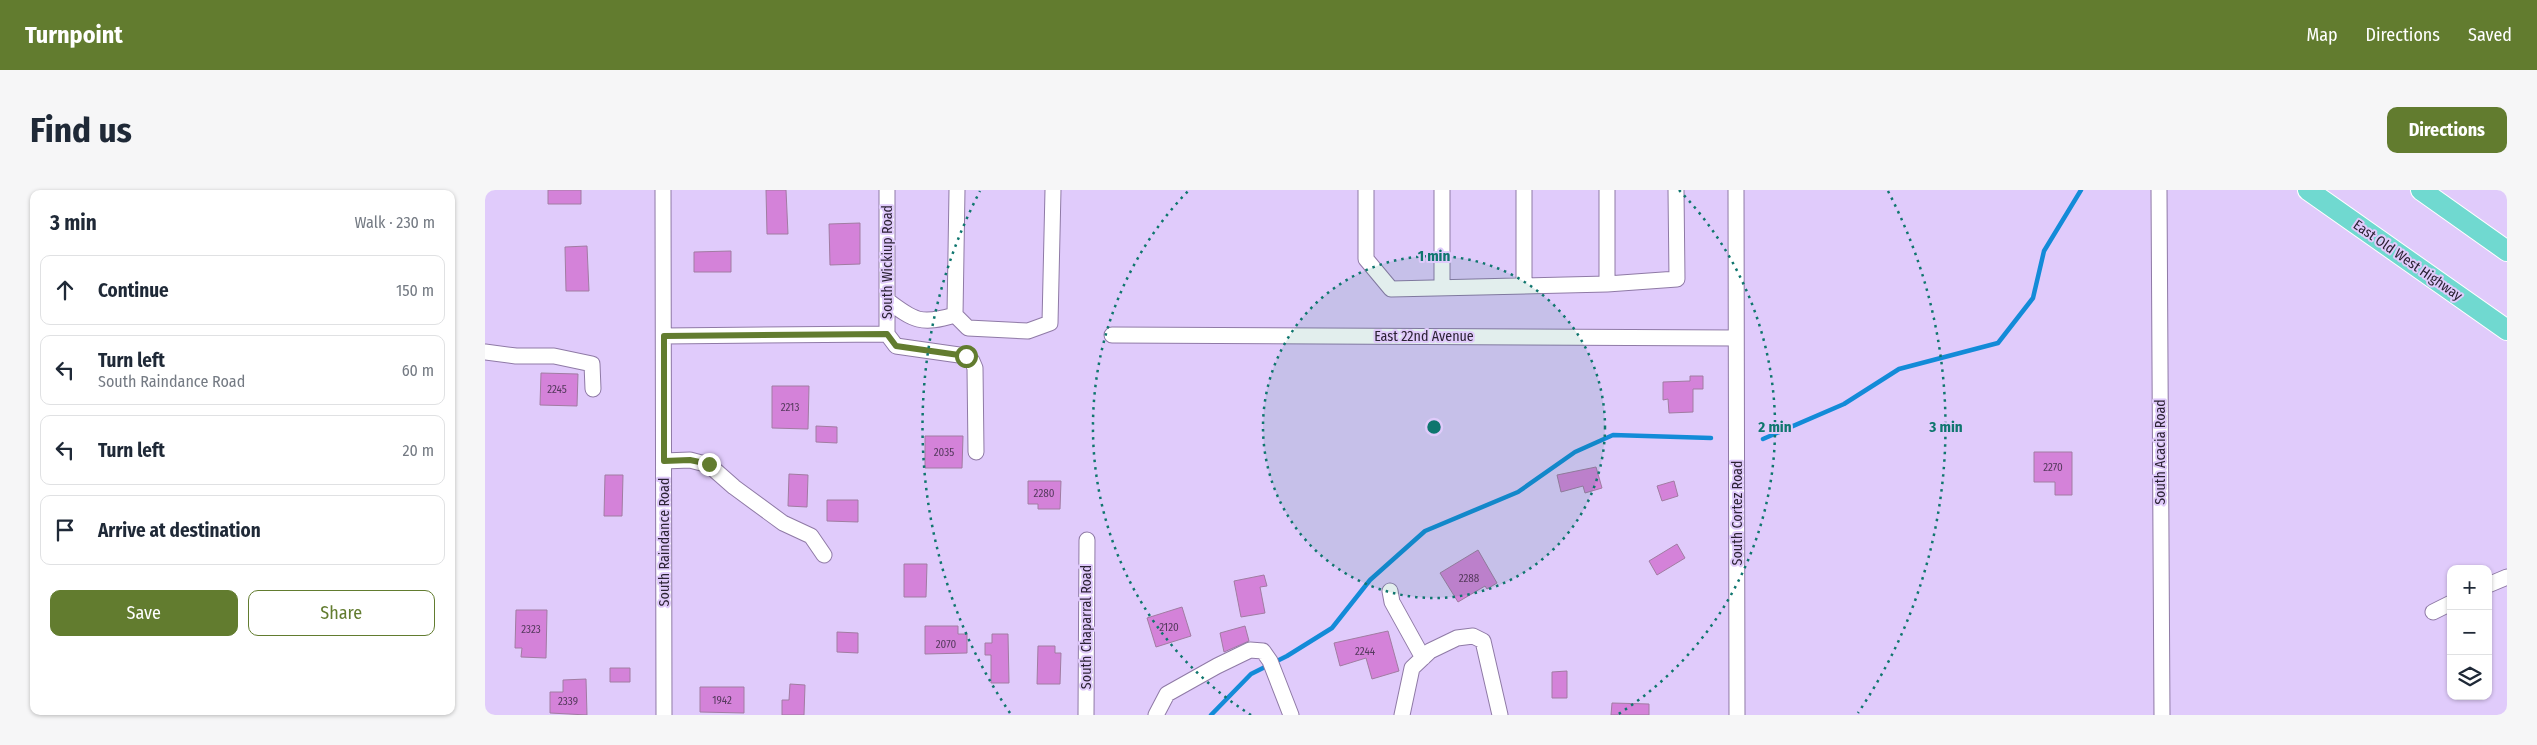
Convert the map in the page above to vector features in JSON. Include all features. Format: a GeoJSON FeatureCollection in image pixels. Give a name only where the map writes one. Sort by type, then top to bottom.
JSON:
{"type":"FeatureCollection","features":[{"type":"Feature","properties":{"kind":"main road","name":"East Old West Highway"},"geometry":{"type":"LineString","coordinates":[[2308,190],[2506,327]]}},
{"type":"Feature","properties":{"kind":"main road"},"geometry":{"type":"LineString","coordinates":[[2421,190],[2507,251]]}},
{"type":"Feature","properties":{"kind":"street","name":"South Raindance Road"},"geometry":{"type":"LineString","coordinates":[[663,190],[664,715]]}},
{"type":"Feature","properties":{"kind":"street","name":"South Wickiup Road"},"geometry":{"type":"LineString","coordinates":[[887,190],[887,334]]}},
{"type":"Feature","properties":{"kind":"street"},"geometry":{"type":"LineString","coordinates":[[957,190],[955,315],[969,328],[1028,331],[1050,323],[1053,190]]}},
{"type":"Feature","properties":{"kind":"street"},"geometry":{"type":"LineString","coordinates":[[1366,190],[1366,259],[1391,289],[1607,284],[1677,279],[1676,190]]}},
{"type":"Feature","properties":{"kind":"street"},"geometry":{"type":"LineString","coordinates":[[1441,190],[1442,288]]}},
{"type":"Feature","properties":{"kind":"street"},"geometry":{"type":"LineString","coordinates":[[1524,190],[1524,286]]}},
{"type":"Feature","properties":{"kind":"street"},"geometry":{"type":"LineString","coordinates":[[1607,190],[1607,284]]}},
{"type":"Feature","properties":{"kind":"street","name":"South Cortez Road"},"geometry":{"type":"LineString","coordinates":[[1736,190],[1737,715]]}},
{"type":"Feature","properties":{"kind":"street","name":"South Acacia Road"},"geometry":{"type":"LineString","coordinates":[[2159,190],[2162,715]]}},
{"type":"Feature","properties":{"kind":"street"},"geometry":{"type":"LineString","coordinates":[[887,300],[910,318],[934,322],[955,315]]}},
{"type":"Feature","properties":{"kind":"street"},"geometry":{"type":"LineString","coordinates":[[664,336],[887,334],[896,346],[966,356],[972,360],[975,368],[976,452]]}},
{"type":"Feature","properties":{"kind":"street","name":"East 22nd Avenue"},"geometry":{"type":"LineString","coordinates":[[1112,335],[1736,338]]}},
{"type":"Feature","properties":{"kind":"street"},"geometry":{"type":"LineString","coordinates":[[485,352],[516,356],[554,356],[592,364],[593,389]]}},
{"type":"Feature","properties":{"kind":"street"},"geometry":{"type":"LineString","coordinates":[[664,461],[690,460],[709,464],[734,487],[783,523],[811,536],[824,555]]}},
{"type":"Feature","properties":{"kind":"street","name":"South Chaparral Road"},"geometry":{"type":"LineString","coordinates":[[1086,715],[1087,540]]}},
{"type":"Feature","properties":{"kind":"street"},"geometry":{"type":"LineString","coordinates":[[2492,583],[2507,577]]}},
{"type":"Feature","properties":{"kind":"street"},"geometry":{"type":"LineString","coordinates":[[1390,591],[1392,602],[1423,658]]}},
{"type":"Feature","properties":{"kind":"street"},"geometry":{"type":"LineString","coordinates":[[2433,612],[2447,605]]}},
{"type":"Feature","properties":{"kind":"street"},"geometry":{"type":"LineString","coordinates":[[1402,715],[1412,668],[1430,651],[1457,638],[1473,636],[1483,641],[1500,715]]}},
{"type":"Feature","properties":{"kind":"street"},"geometry":{"type":"LineString","coordinates":[[1156,715],[1167,694],[1249,650],[1263,651],[1270,661],[1291,715]]}},
{"type":"Feature","properties":{"kind":"building"},"geometry":{"type":"Polygon","coordinates":[[[548,190],[581,190],[581,204],[548,204],[548,190]]]}},
{"type":"Feature","properties":{"kind":"building"},"geometry":{"type":"Polygon","coordinates":[[[766,190],[786,190],[788,234],[767,234],[766,190]]]}},
{"type":"Feature","properties":{"kind":"building"},"geometry":{"type":"Polygon","coordinates":[[[860,223],[860,264],[830,265],[829,224],[860,223]]]}},
{"type":"Feature","properties":{"kind":"building"},"geometry":{"type":"Polygon","coordinates":[[[587,246],[589,291],[566,291],[565,247],[587,246]]]}},
{"type":"Feature","properties":{"kind":"building"},"geometry":{"type":"Polygon","coordinates":[[[731,251],[731,272],[694,272],[694,252],[731,251]]]}},
{"type":"Feature","properties":{"kind":"building"},"geometry":{"type":"Polygon","coordinates":[[[541,373],[578,374],[577,406],[540,405],[541,373]]]}},
{"type":"Feature","properties":{"kind":"building"},"geometry":{"type":"Polygon","coordinates":[[[1690,376],[1703,376],[1703,389],[1693,389],[1693,412],[1669,413],[1668,399],[1663,400],[1663,382],[1690,381],[1690,376]]]}},
{"type":"Feature","properties":{"kind":"building"},"geometry":{"type":"Polygon","coordinates":[[[772,386],[809,386],[808,429],[772,428],[772,386]]]}},
{"type":"Feature","properties":{"kind":"building"},"geometry":{"type":"Polygon","coordinates":[[[816,426],[837,427],[837,443],[816,442],[816,426]]]}},
{"type":"Feature","properties":{"kind":"building"},"geometry":{"type":"Polygon","coordinates":[[[925,436],[963,436],[962,468],[925,468],[925,436]]]}},
{"type":"Feature","properties":{"kind":"building"},"geometry":{"type":"Polygon","coordinates":[[[2034,452],[2072,452],[2072,495],[2055,495],[2055,482],[2034,482],[2034,452]]]}},
{"type":"Feature","properties":{"kind":"building"},"geometry":{"type":"Polygon","coordinates":[[[1596,467],[1602,488],[1585,493],[1583,486],[1561,492],[1557,475],[1596,467]]]}},
{"type":"Feature","properties":{"kind":"building"},"geometry":{"type":"Polygon","coordinates":[[[789,474],[808,475],[807,507],[788,506],[789,474]]]}},
{"type":"Feature","properties":{"kind":"building"},"geometry":{"type":"Polygon","coordinates":[[[605,475],[623,475],[622,516],[604,516],[605,475]]]}},
{"type":"Feature","properties":{"kind":"building"},"geometry":{"type":"Polygon","coordinates":[[[1028,481],[1061,481],[1060,509],[1038,509],[1038,504],[1028,504],[1028,481]]]}},
{"type":"Feature","properties":{"kind":"building"},"geometry":{"type":"Polygon","coordinates":[[[1674,481],[1678,496],[1662,501],[1657,486],[1674,481]]]}},
{"type":"Feature","properties":{"kind":"building"},"geometry":{"type":"Polygon","coordinates":[[[827,500],[858,500],[858,522],[827,521],[827,500]]]}},
{"type":"Feature","properties":{"kind":"building"},"geometry":{"type":"Polygon","coordinates":[[[1677,544],[1685,558],[1657,575],[1649,561],[1677,544]]]}},
{"type":"Feature","properties":{"kind":"building"},"geometry":{"type":"Polygon","coordinates":[[[1478,550],[1497,583],[1487,589],[1485,586],[1458,602],[1440,573],[1478,550]]]}},
{"type":"Feature","properties":{"kind":"building"},"geometry":{"type":"Polygon","coordinates":[[[904,564],[927,564],[926,597],[904,597],[904,564]]]}},
{"type":"Feature","properties":{"kind":"building"},"geometry":{"type":"Polygon","coordinates":[[[1264,575],[1267,586],[1260,587],[1265,613],[1241,617],[1234,581],[1264,575]]]}},
{"type":"Feature","properties":{"kind":"building"},"geometry":{"type":"Polygon","coordinates":[[[1182,607],[1191,636],[1156,647],[1147,618],[1182,607]]]}},
{"type":"Feature","properties":{"kind":"building"},"geometry":{"type":"Polygon","coordinates":[[[516,610],[547,610],[546,658],[521,657],[522,648],[515,648],[516,610]]]}},
{"type":"Feature","properties":{"kind":"building"},"geometry":{"type":"Polygon","coordinates":[[[925,626],[958,626],[958,634],[967,634],[967,653],[925,654],[925,626]]]}},
{"type":"Feature","properties":{"kind":"building"},"geometry":{"type":"Polygon","coordinates":[[[1245,626],[1249,641],[1224,652],[1220,633],[1245,626]]]}},
{"type":"Feature","properties":{"kind":"building"},"geometry":{"type":"Polygon","coordinates":[[[1388,631],[1399,671],[1372,679],[1366,658],[1340,666],[1334,643],[1388,631]]]}},
{"type":"Feature","properties":{"kind":"building"},"geometry":{"type":"Polygon","coordinates":[[[837,632],[858,633],[858,653],[837,652],[837,632]]]}},
{"type":"Feature","properties":{"kind":"building"},"geometry":{"type":"Polygon","coordinates":[[[992,634],[1008,634],[1009,683],[991,683],[991,655],[985,655],[985,643],[992,643],[992,634]]]}},
{"type":"Feature","properties":{"kind":"building"},"geometry":{"type":"Polygon","coordinates":[[[1038,646],[1055,646],[1055,653],[1061,653],[1060,684],[1037,684],[1038,646]]]}},
{"type":"Feature","properties":{"kind":"building"},"geometry":{"type":"Polygon","coordinates":[[[610,668],[630,668],[630,682],[610,682],[610,668]]]}},
{"type":"Feature","properties":{"kind":"building"},"geometry":{"type":"Polygon","coordinates":[[[1567,671],[1567,698],[1552,698],[1552,672],[1567,671]]]}},
{"type":"Feature","properties":{"kind":"building"},"geometry":{"type":"Polygon","coordinates":[[[586,679],[587,715],[550,713],[550,692],[563,692],[563,680],[586,679]]]}},
{"type":"Feature","properties":{"kind":"building"},"geometry":{"type":"Polygon","coordinates":[[[790,684],[805,685],[804,715],[782,715],[782,700],[789,700],[790,684]]]}},
{"type":"Feature","properties":{"kind":"building"},"geometry":{"type":"Polygon","coordinates":[[[700,687],[744,687],[744,713],[700,712],[700,687]]]}},
{"type":"Feature","properties":{"kind":"building"},"geometry":{"type":"Polygon","coordinates":[[[1612,703],[1649,704],[1649,715],[1611,715],[1612,703]]]}},
{"type":"Feature","properties":{"kind":"waterway"},"geometry":{"type":"LineString","coordinates":[[1763,439],[1844,404],[1899,369],[1998,343],[2033,298],[2044,251],[2081,190]]}},
{"type":"Feature","properties":{"kind":"waterway"},"geometry":{"type":"LineString","coordinates":[[1211,715],[1251,674],[1287,656],[1332,628],[1370,580],[1425,531],[1518,492],[1575,452],[1613,435],[1711,438]]}},
{"type":"Feature","properties":{"kind":"route"},"geometry":{"type":"LineString","coordinates":[[709,464],[690,460],[664,461],[664,336],[887,334],[891,343],[896,346],[966,356]]}}]}
